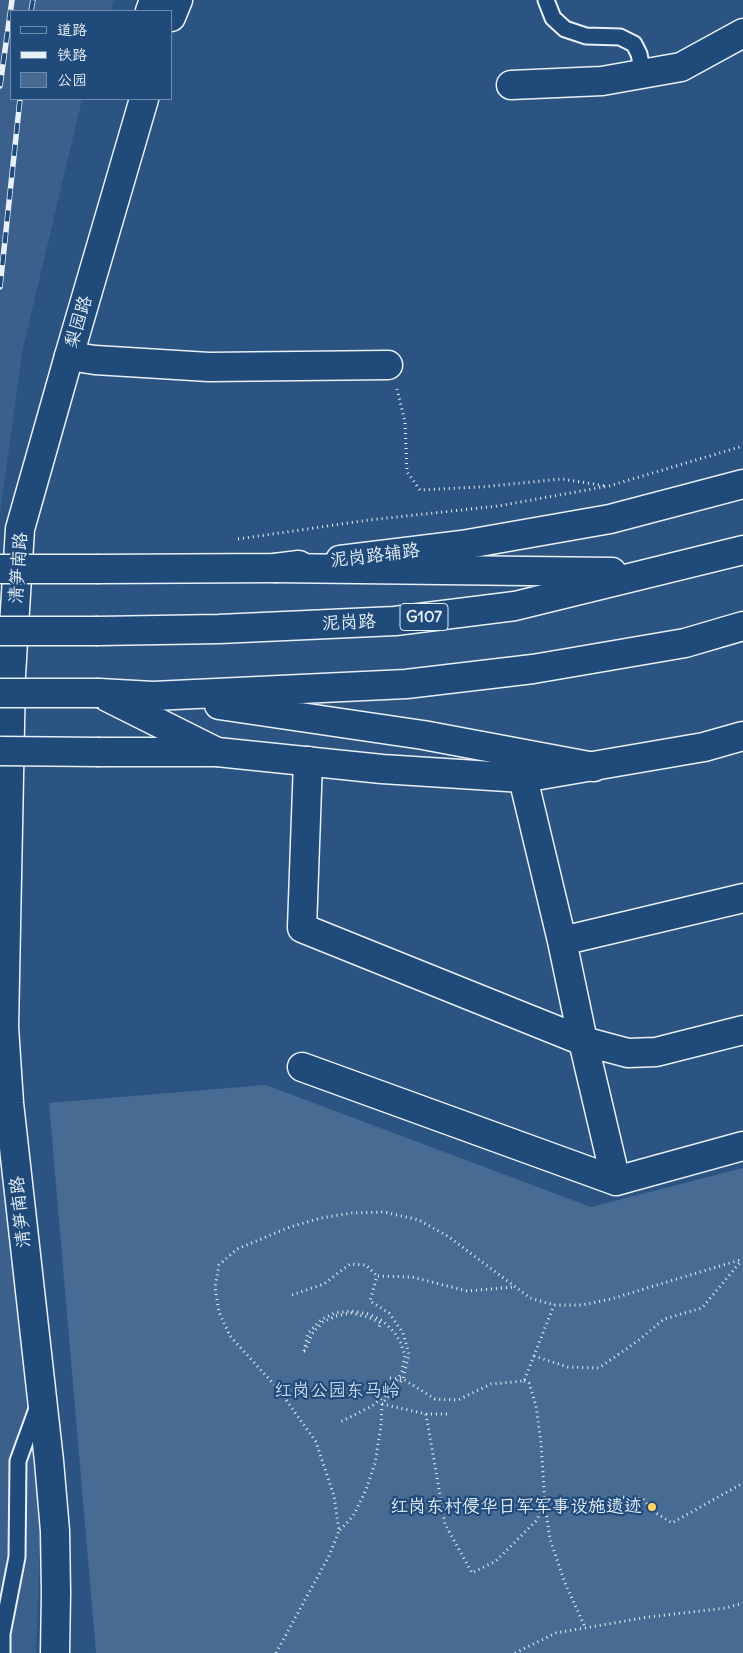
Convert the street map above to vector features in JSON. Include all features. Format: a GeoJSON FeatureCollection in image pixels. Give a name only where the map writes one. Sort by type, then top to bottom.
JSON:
{"type":"FeatureCollection","features":[{"type":"Feature","properties":{"kind":"main road"},"geometry":{"type":"LineString","coordinates":[[172,15],[178,0]]}},
{"type":"Feature","properties":{"kind":"main road"},"geometry":{"type":"LineString","coordinates":[[511,85],[602,82],[681,68],[743,33]]}},
{"type":"Feature","properties":{"kind":"main road","name":"梨园路"},"geometry":{"type":"LineString","coordinates":[[69,356],[90,233],[126,100]]}},
{"type":"Feature","properties":{"kind":"main road","name":"梨园路"},"geometry":{"type":"LineString","coordinates":[[69,356],[144,100]]}},
{"type":"Feature","properties":{"kind":"main road"},"geometry":{"type":"LineString","coordinates":[[69,356],[95,360],[209,366],[388,365]]}},
{"type":"Feature","properties":{"kind":"main road","name":"清笋南路"},"geometry":{"type":"LineString","coordinates":[[55,1653],[55,1531],[42,1395],[9,1102],[4,1027],[11,675],[20,528],[69,356]]}},
{"type":"Feature","properties":{"kind":"main road","name":"泥岗路辅路"},"geometry":{"type":"LineString","coordinates":[[0,569],[275,568],[462,545],[590,523],[743,484]]}},
{"type":"Feature","properties":{"kind":"main road","name":"泥岗路"},"geometry":{"type":"LineString","coordinates":[[0,631],[218,629],[395,621],[515,606],[743,550]]}},
{"type":"Feature","properties":{"kind":"main road"},"geometry":{"type":"LineString","coordinates":[[275,568],[651,573]]}},
{"type":"Feature","properties":{"kind":"main road"},"geometry":{"type":"LineString","coordinates":[[153,696],[406,684],[533,669],[685,643],[743,626]]}},
{"type":"Feature","properties":{"kind":"main road"},"geometry":{"type":"LineString","coordinates":[[0,693],[99,693],[153,696],[423,734],[594,767]]}},
{"type":"Feature","properties":{"kind":"main road"},"geometry":{"type":"LineString","coordinates":[[99,693],[217,752]]}},
{"type":"Feature","properties":{"kind":"main road"},"geometry":{"type":"LineString","coordinates":[[0,751],[217,752],[392,770],[523,778],[704,747],[743,736]]}},
{"type":"Feature","properties":{"kind":"main road"},"geometry":{"type":"LineString","coordinates":[[308,762],[302,928],[583,1041],[628,1053],[656,1052],[743,1030]]}},
{"type":"Feature","properties":{"kind":"main road"},"geometry":{"type":"LineString","coordinates":[[523,778],[616,1181]]}},
{"type":"Feature","properties":{"kind":"main road"},"geometry":{"type":"LineString","coordinates":[[562,941],[743,898]]}},
{"type":"Feature","properties":{"kind":"main road"},"geometry":{"type":"LineString","coordinates":[[302,1067],[616,1181],[743,1146]]}},
{"type":"Feature","properties":{"kind":"lane"},"geometry":{"type":"LineString","coordinates":[[546,0],[553,18],[565,29],[586,36],[620,37],[634,44],[639,54],[643,74]]}},
{"type":"Feature","properties":{"kind":"lane"},"geometry":{"type":"LineString","coordinates":[[2,1653],[2,1634],[18,1557],[18,1461],[42,1395]]}},
{"type":"Feature","properties":{"kind":"path"},"geometry":{"type":"LineString","coordinates":[[388,365],[399,393],[405,422],[407,472],[420,490],[481,487],[562,479],[609,486]]}},
{"type":"Feature","properties":{"kind":"path"},"geometry":{"type":"LineString","coordinates":[[238,539],[369,520],[498,506],[609,486],[743,446]]}},
{"type":"Feature","properties":{"kind":"path"},"geometry":{"type":"LineString","coordinates":[[339,1531],[334,1496],[326,1467],[316,1442],[279,1390],[230,1336],[219,1312],[215,1287],[219,1265],[237,1250],[290,1227],[328,1217],[352,1213],[384,1212],[419,1220],[449,1237],[530,1298],[554,1305],[582,1304],[612,1298],[742,1260]]}},
{"type":"Feature","properties":{"kind":"path"},"geometry":{"type":"LineString","coordinates":[[534,1356],[568,1368],[599,1368],[639,1340],[664,1319],[702,1308],[742,1260]]}},
{"type":"Feature","properties":{"kind":"path"},"geometry":{"type":"LineString","coordinates":[[292,1295],[324,1284],[350,1264],[366,1265],[377,1276],[412,1277],[467,1291],[515,1287]]}},
{"type":"Feature","properties":{"kind":"path"},"geometry":{"type":"LineString","coordinates":[[276,1653],[329,1556],[339,1531],[353,1516],[366,1490],[375,1463],[381,1426],[382,1404],[403,1379],[409,1354],[403,1333],[388,1313],[370,1301],[377,1276]]}},
{"type":"Feature","properties":{"kind":"path"},"geometry":{"type":"LineString","coordinates":[[524,1381],[554,1305]]}},
{"type":"Feature","properties":{"kind":"path"},"geometry":{"type":"LineString","coordinates":[[340,1422],[372,1406],[396,1384],[402,1371],[405,1356],[402,1343],[383,1321],[369,1314],[351,1311],[335,1313],[322,1319],[308,1333],[305,1351],[312,1334],[323,1322],[336,1316],[351,1313],[368,1317],[381,1323],[378,1327]]}},
{"type":"Feature","properties":{"kind":"path"},"geometry":{"type":"LineString","coordinates":[[390,1378],[403,1379],[435,1399],[458,1400],[491,1384],[524,1381],[529,1383],[536,1406],[550,1538],[562,1574],[585,1627]]}},
{"type":"Feature","properties":{"kind":"path"},"geometry":{"type":"LineString","coordinates":[[382,1404],[426,1414],[448,1414]]}},
{"type":"Feature","properties":{"kind":"path"},"geometry":{"type":"LineString","coordinates":[[426,1414],[445,1524],[472,1573],[496,1561],[536,1521],[541,1512],[546,1510],[620,1497],[643,1499],[652,1511],[672,1523],[743,1483]]}},
{"type":"Feature","properties":{"kind":"path"},"geometry":{"type":"LineString","coordinates":[[515,1653],[556,1633],[648,1616],[726,1608],[743,1603]]}},
{"type":"Feature","properties":{"kind":"shaded area"},"geometry":{"type":"Polygon","coordinates":[[[0,0],[114,0],[111,10],[10,10],[10,100],[82,100],[22,353],[0,514],[0,0]]]}},
{"type":"Feature","properties":{"kind":"shaded area"},"geometry":{"type":"Polygon","coordinates":[[[0,1153],[41,1520],[36,1653],[0,1653],[0,1153]]]}},
{"type":"Feature","properties":{"kind":"green space","name":"红岗公园东马岭"},"geometry":{"type":"Polygon","coordinates":[[[266,1085],[591,1207],[743,1168],[743,1653],[96,1653],[49,1103],[266,1085]]]}},
{"type":"Feature","properties":{"kind":"railway"},"geometry":{"type":"LineString","coordinates":[[11,10],[12,0]]}},
{"type":"Feature","properties":{"kind":"railway"},"geometry":{"type":"LineString","coordinates":[[31,10],[33,0]]}},
{"type":"Feature","properties":{"kind":"railway"},"geometry":{"type":"LineString","coordinates":[[0,86],[10,14]]}},
{"type":"Feature","properties":{"kind":"railway"},"geometry":{"type":"LineString","coordinates":[[0,287],[20,100]]}},
{"type":"Feature","properties":{"kind":"place","name":"红岗东村侵华日军军事设施遗迹"},"geometry":{"type":"Point","coordinates":[652,1507]}}]}
